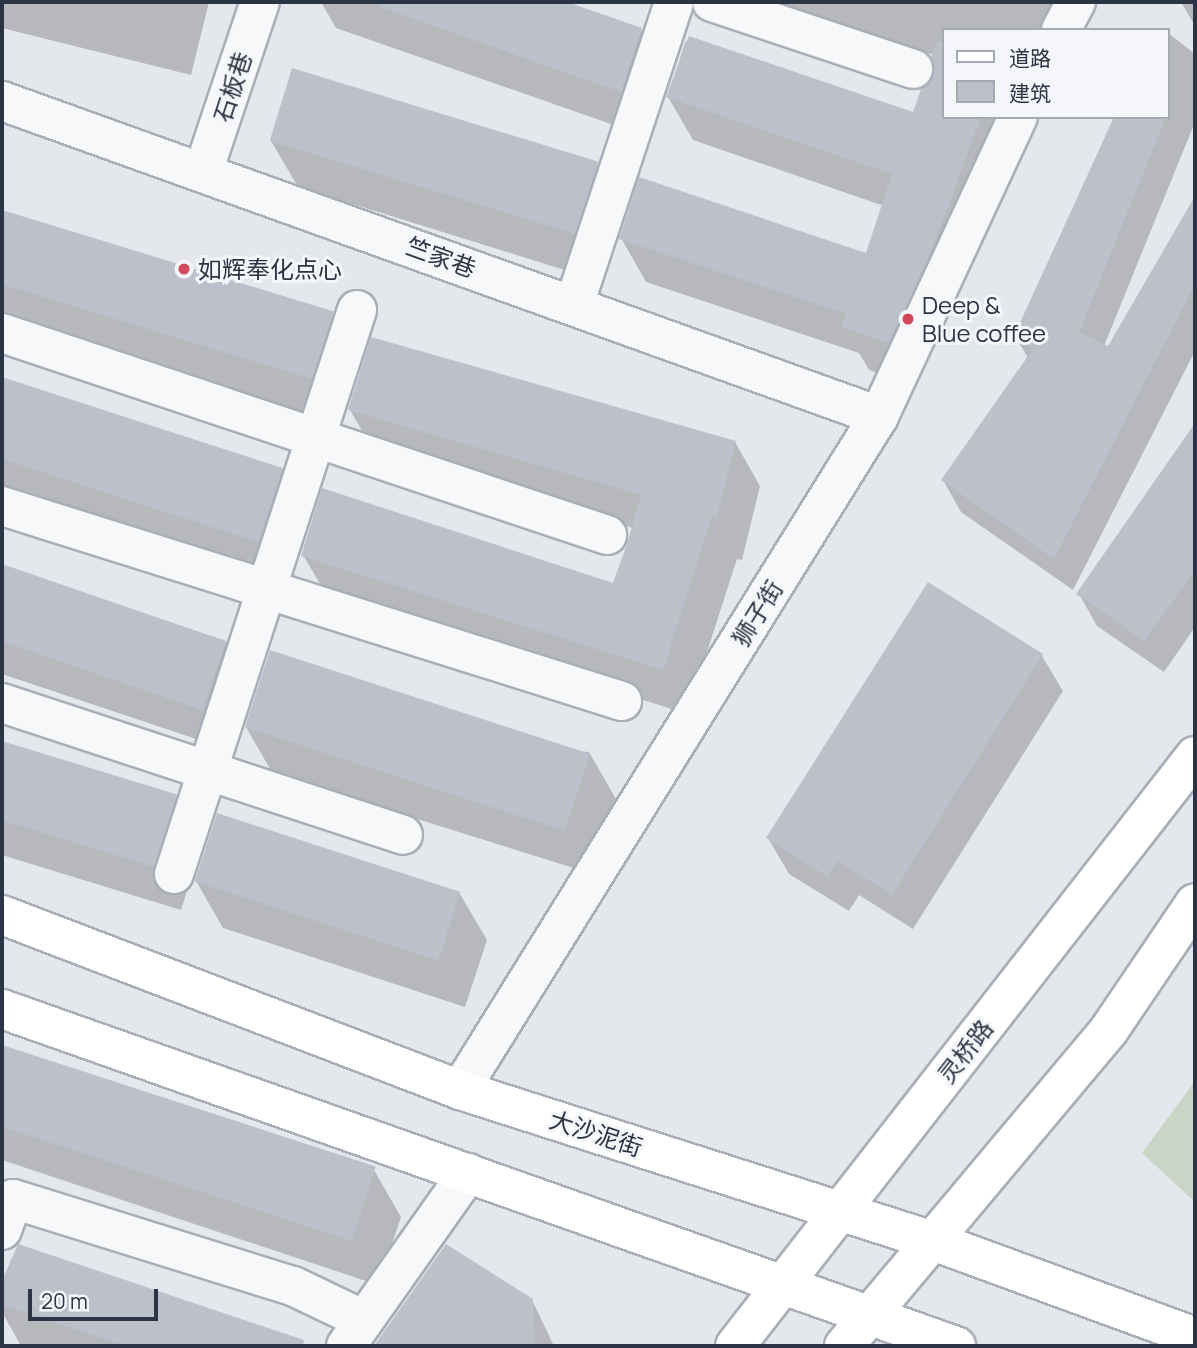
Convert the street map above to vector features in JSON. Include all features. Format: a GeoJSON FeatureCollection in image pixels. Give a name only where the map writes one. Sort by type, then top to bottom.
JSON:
{"type":"FeatureCollection","features":[{"type":"Feature","properties":{"kind":"main road","name":"灵桥路"},"geometry":{"type":"LineString","coordinates":[[735,1346],[1195,756]]}},
{"type":"Feature","properties":{"kind":"main road"},"geometry":{"type":"LineString","coordinates":[[844,1346],[1109,1030],[1195,903]]}},
{"type":"Feature","properties":{"kind":"main road","name":"大沙泥街"},"geometry":{"type":"LineString","coordinates":[[2,915],[460,1090],[933,1241],[1195,1337]]}},
{"type":"Feature","properties":{"kind":"main road"},"geometry":{"type":"LineString","coordinates":[[2,1009],[956,1346]]}},
{"type":"Feature","properties":{"kind":"street","name":"石板巷"},"geometry":{"type":"LineString","coordinates":[[204,172],[260,2]]}},
{"type":"Feature","properties":{"kind":"street"},"geometry":{"type":"LineString","coordinates":[[574,305],[674,2]]}},
{"type":"Feature","properties":{"kind":"street"},"geometry":{"type":"LineString","coordinates":[[712,2],[913,69]]}},
{"type":"Feature","properties":{"kind":"street"},"geometry":{"type":"LineString","coordinates":[[1062,28],[1076,2]]}},
{"type":"Feature","properties":{"kind":"street","name":"竺家巷"},"geometry":{"type":"LineString","coordinates":[[2,101],[879,416]]}},
{"type":"Feature","properties":{"kind":"street","name":"狮子街"},"geometry":{"type":"LineString","coordinates":[[460,1090],[879,416],[1017,119]]}},
{"type":"Feature","properties":{"kind":"street"},"geometry":{"type":"LineString","coordinates":[[174,874],[357,310]]}},
{"type":"Feature","properties":{"kind":"street"},"geometry":{"type":"LineString","coordinates":[[2,333],[607,535]]}},
{"type":"Feature","properties":{"kind":"street"},"geometry":{"type":"LineString","coordinates":[[2,506],[622,701]]}},
{"type":"Feature","properties":{"kind":"street"},"geometry":{"type":"LineString","coordinates":[[2,703],[403,835]]}},
{"type":"Feature","properties":{"kind":"street"},"geometry":{"type":"LineString","coordinates":[[2,1230],[13,1199],[293,1286],[355,1333],[468,1173]]}},
{"type":"Feature","properties":{"kind":"green space"},"geometry":{"type":"Polygon","coordinates":[[[1195,1081],[1195,1202],[1142,1153],[1195,1081]]]}},
{"type":"Feature","properties":{"kind":"building"},"geometry":{"type":"Polygon","coordinates":[[[381,2],[567,2],[642,28],[621,92],[380,7],[381,2]]]}},
{"type":"Feature","properties":{"kind":"building"},"geometry":{"type":"Polygon","coordinates":[[[689,36],[913,112],[921,89],[934,75],[931,58],[937,41],[942,42],[942,119],[980,119],[928,260],[889,343],[842,327],[846,314],[619,239],[639,177],[866,253],[892,174],[666,97],[689,36]]]}},
{"type":"Feature","properties":{"kind":"building"},"geometry":{"type":"Polygon","coordinates":[[[292,68],[598,162],[576,234],[270,141],[292,68]]]}},
{"type":"Feature","properties":{"kind":"building"},"geometry":{"type":"Polygon","coordinates":[[[1113,119],[1165,119],[1079,332],[1108,346],[1195,196],[1195,284],[1054,559],[941,480],[1033,349],[1014,336],[1113,119]]]}},
{"type":"Feature","properties":{"kind":"building"},"geometry":{"type":"Polygon","coordinates":[[[2,210],[334,311],[313,379],[2,284],[2,210]]]}},
{"type":"Feature","properties":{"kind":"building"},"geometry":{"type":"Polygon","coordinates":[[[371,337],[736,441],[717,517],[712,516],[663,670],[301,556],[322,488],[613,583],[628,541],[641,495],[348,410],[371,337]]]}},
{"type":"Feature","properties":{"kind":"building"},"geometry":{"type":"Polygon","coordinates":[[[2,377],[283,468],[258,542],[2,459],[2,377]]]}},
{"type":"Feature","properties":{"kind":"building"},"geometry":{"type":"Polygon","coordinates":[[[1195,423],[1195,569],[1145,641],[1076,594],[1195,423]]]}},
{"type":"Feature","properties":{"kind":"building"},"geometry":{"type":"Polygon","coordinates":[[[2,564],[226,641],[202,710],[2,641],[2,564]]]}},
{"type":"Feature","properties":{"kind":"building"},"geometry":{"type":"Polygon","coordinates":[[[928,582],[1043,654],[892,895],[838,861],[828,877],[766,838],[928,582]]]}},
{"type":"Feature","properties":{"kind":"building"},"geometry":{"type":"Polygon","coordinates":[[[270,650],[590,754],[565,831],[245,727],[270,650]]]}},
{"type":"Feature","properties":{"kind":"building"},"geometry":{"type":"Polygon","coordinates":[[[2,741],[177,795],[155,867],[2,820],[2,741]]]}},
{"type":"Feature","properties":{"kind":"building"},"geometry":{"type":"Polygon","coordinates":[[[217,813],[460,892],[438,961],[195,881],[217,813]]]}},
{"type":"Feature","properties":{"kind":"building"},"geometry":{"type":"Polygon","coordinates":[[[2,1045],[376,1166],[352,1241],[2,1127],[2,1045]]]}},
{"type":"Feature","properties":{"kind":"building"},"geometry":{"type":"Polygon","coordinates":[[[18,1244],[304,1340],[303,1346],[125,1346],[2,1305],[2,1281],[18,1244]]]}},
{"type":"Feature","properties":{"kind":"building"},"geometry":{"type":"Polygon","coordinates":[[[446,1244],[533,1299],[535,1346],[374,1346],[446,1244]]]}},
{"type":"Feature","properties":{"kind":"place","name":"如辉奉化点心"},"geometry":{"type":"Point","coordinates":[184,269]}},
{"type":"Feature","properties":{"kind":"place","name":"Deep & Blue coffee"},"geometry":{"type":"Point","coordinates":[908,319]}}]}
